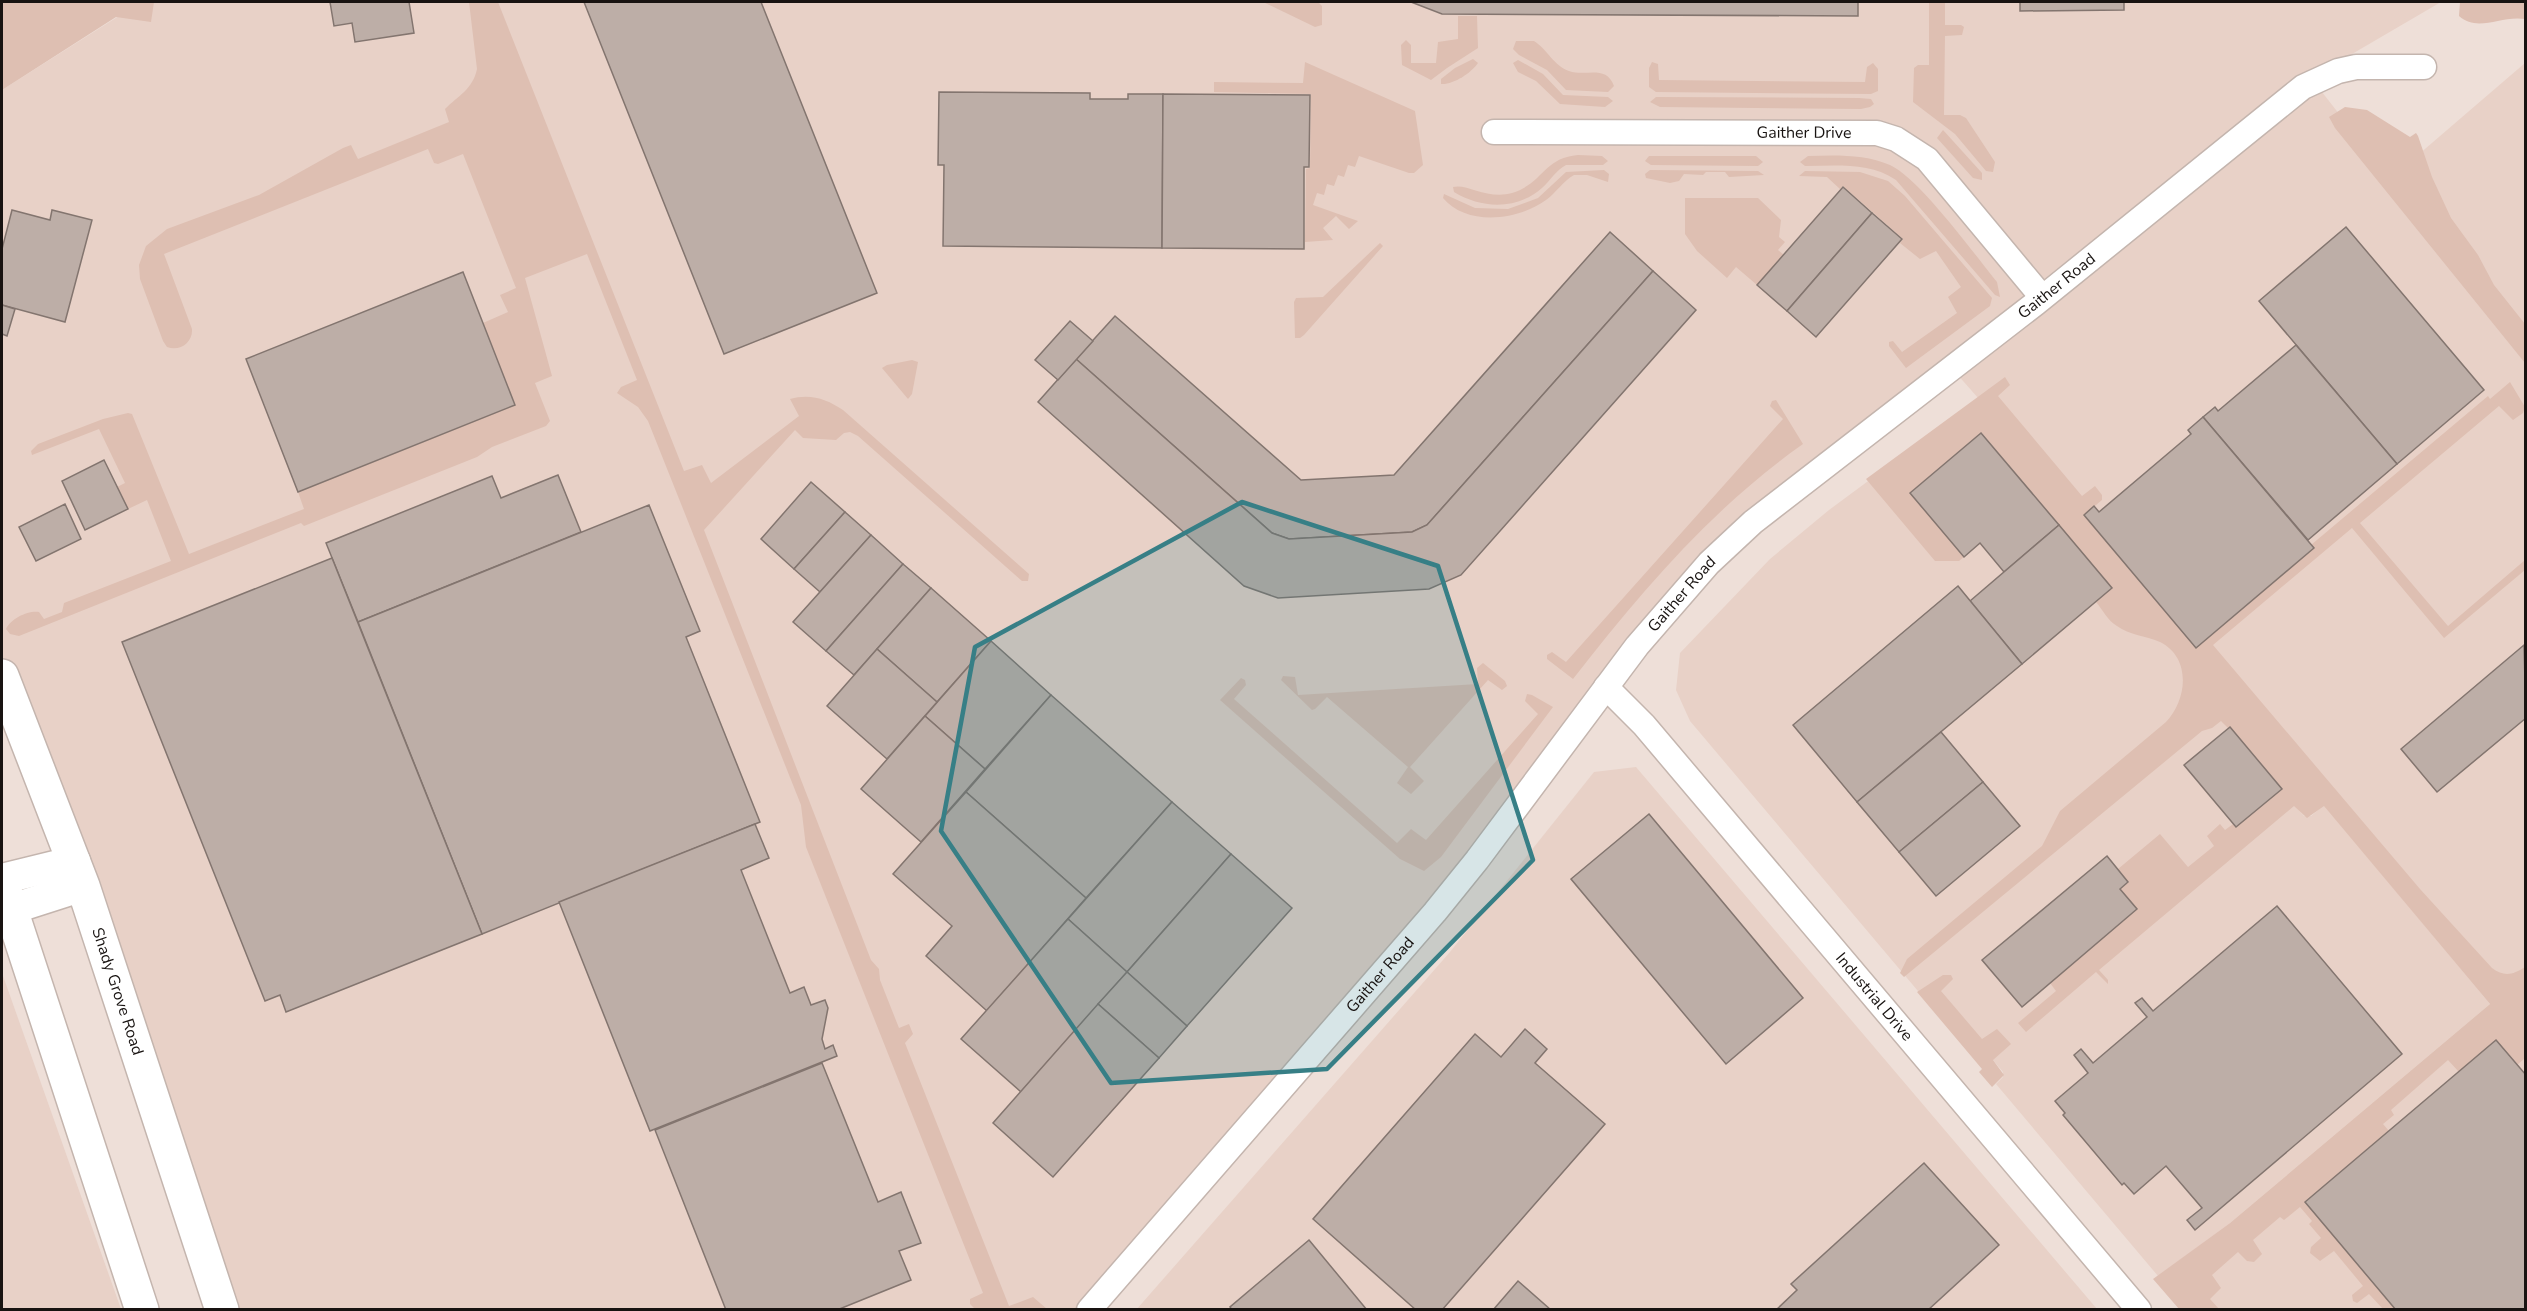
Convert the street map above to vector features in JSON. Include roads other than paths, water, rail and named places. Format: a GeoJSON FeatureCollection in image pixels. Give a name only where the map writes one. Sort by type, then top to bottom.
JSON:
{"type":"FeatureCollection","features":[{"type":"Feature","properties":{"kind":"main road","name":"Shady Grove Road"},"geometry":{"type":"LineString","coordinates":[[2,676],[79,873],[222,1310]]}},
{"type":"Feature","properties":{"kind":"main road"},"geometry":{"type":"LineString","coordinates":[[4,896],[142,1310]]}},
{"type":"Feature","properties":{"kind":"main road"},"geometry":{"type":"LineString","coordinates":[[186,1133],[223,1267],[222,1310]]}},
{"type":"Feature","properties":{"kind":"street","name":"Gaither Road"},"geometry":{"type":"LineString","coordinates":[[1089,1310],[1478,860],[1606,687],[1669,607],[1709,563],[1752,522],[2042,297],[2303,87],[2338,71],[2356,67],[2424,67]]}},
{"type":"Feature","properties":{"kind":"street","name":"Gaither Drive"},"geometry":{"type":"LineString","coordinates":[[1494,132],[1836,131],[1877,133],[1913,148],[1927,159],[2042,297]]}},
{"type":"Feature","properties":{"kind":"street","name":"Industrial Drive"},"geometry":{"type":"LineString","coordinates":[[1606,687],[1644,725],[2139,1310]]}},
{"type":"Feature","properties":{"kind":"street"},"geometry":{"type":"LineString","coordinates":[[4,896],[79,873]]}}]}
